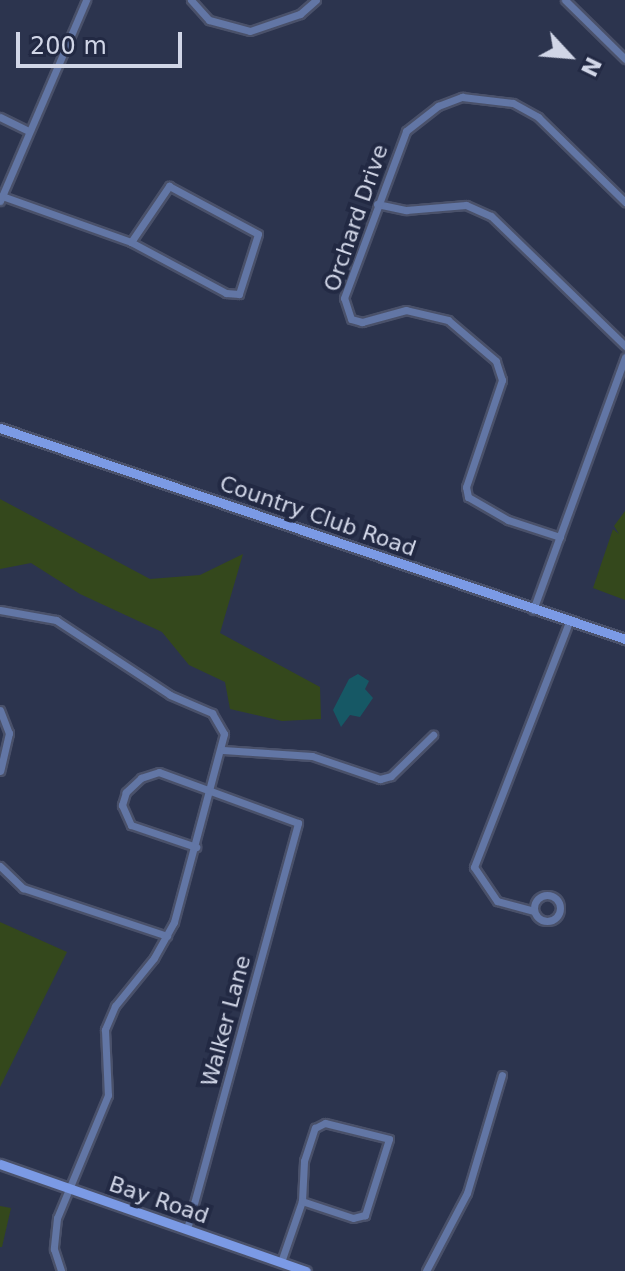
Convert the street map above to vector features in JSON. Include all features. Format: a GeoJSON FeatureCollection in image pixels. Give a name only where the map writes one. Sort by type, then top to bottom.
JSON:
{"type":"FeatureCollection","features":[{"type":"Feature","properties":{"kind":"street"},"geometry":{"type":"LineString","coordinates":[[86,0],[1,199],[131,242],[226,293],[239,294],[258,238],[250,228],[169,186],[131,242]]}},
{"type":"Feature","properties":{"kind":"street"},"geometry":{"type":"LineString","coordinates":[[191,0],[209,20],[250,31],[300,14],[316,0]]}},
{"type":"Feature","properties":{"kind":"street"},"geometry":{"type":"LineString","coordinates":[[565,0],[623,54]]}},
{"type":"Feature","properties":{"kind":"street","name":"Orchard Drive"},"geometry":{"type":"LineString","coordinates":[[560,537],[508,520],[468,497],[466,487],[502,380],[496,361],[464,329],[428,312],[406,310],[362,322],[345,311],[344,298],[406,131],[438,106],[462,97],[487,96],[538,117],[625,202]]}},
{"type":"Feature","properties":{"kind":"street"},"geometry":{"type":"LineString","coordinates":[[0,117],[29,131]]}},
{"type":"Feature","properties":{"kind":"street"},"geometry":{"type":"LineString","coordinates":[[377,204],[406,210],[466,205],[491,216],[625,346]]}},
{"type":"Feature","properties":{"kind":"street"},"geometry":{"type":"LineString","coordinates":[[533,611],[625,357]]}},
{"type":"Feature","properties":{"kind":"street","name":"Country Club Road"},"geometry":{"type":"LineString","coordinates":[[0,428],[533,611],[625,639]]}},
{"type":"Feature","properties":{"kind":"street"},"geometry":{"type":"LineString","coordinates":[[0,610],[56,620],[170,695],[212,713],[224,734],[212,791],[167,936],[109,1018],[104,1050],[108,1095],[67,1187],[53,1236],[61,1271]]}},
{"type":"Feature","properties":{"kind":"street"},"geometry":{"type":"LineString","coordinates":[[534,911],[497,901],[474,867],[569,622]]}},
{"type":"Feature","properties":{"kind":"street"},"geometry":{"type":"LineString","coordinates":[[0,710],[9,733],[0,771]]}},
{"type":"Feature","properties":{"kind":"street"},"geometry":{"type":"LineString","coordinates":[[223,750],[312,756],[380,779],[391,776],[433,735]]}},
{"type":"Feature","properties":{"kind":"street"},"geometry":{"type":"LineString","coordinates":[[196,847],[131,825],[122,805],[126,792],[141,778],[159,772],[212,791]]}},
{"type":"Feature","properties":{"kind":"street","name":"Walker Lane"},"geometry":{"type":"LineString","coordinates":[[187,1229],[298,823],[212,791]]}},
{"type":"Feature","properties":{"kind":"street"},"geometry":{"type":"LineString","coordinates":[[0,866],[23,888],[167,936]]}},
{"type":"Feature","properties":{"kind":"street"},"geometry":{"type":"LineString","coordinates":[[426,1271],[467,1193],[502,1075]]}},
{"type":"Feature","properties":{"kind":"street"},"geometry":{"type":"LineString","coordinates":[[281,1262],[302,1201],[304,1161],[319,1125],[389,1139],[365,1215],[353,1218],[302,1201]]}},
{"type":"Feature","properties":{"kind":"street","name":"Bay Road"},"geometry":{"type":"LineString","coordinates":[[0,1164],[306,1271]]}},
{"type":"Feature","properties":{"kind":"shaded area"},"geometry":{"type":"Polygon","coordinates":[[[0,499],[150,579],[200,575],[243,554],[220,633],[320,687],[321,719],[282,721],[230,709],[225,682],[189,665],[162,632],[80,594],[31,563],[0,569],[0,499]]]}},
{"type":"Feature","properties":{"kind":"shaded area"},"geometry":{"type":"Polygon","coordinates":[[[625,511],[625,600],[593,588],[613,529],[619,534],[614,526],[625,511]]]}},
{"type":"Feature","properties":{"kind":"shaded area"},"geometry":{"type":"Polygon","coordinates":[[[358,674],[369,681],[365,689],[373,698],[360,717],[350,715],[341,727],[333,710],[349,679],[358,674]]]}},
{"type":"Feature","properties":{"kind":"shaded area"},"geometry":{"type":"Polygon","coordinates":[[[0,922],[67,952],[0,1087],[0,922]]]}},
{"type":"Feature","properties":{"kind":"shaded area"},"geometry":{"type":"Polygon","coordinates":[[[0,1206],[11,1208],[2,1247],[0,1247],[0,1206]]]}}]}
